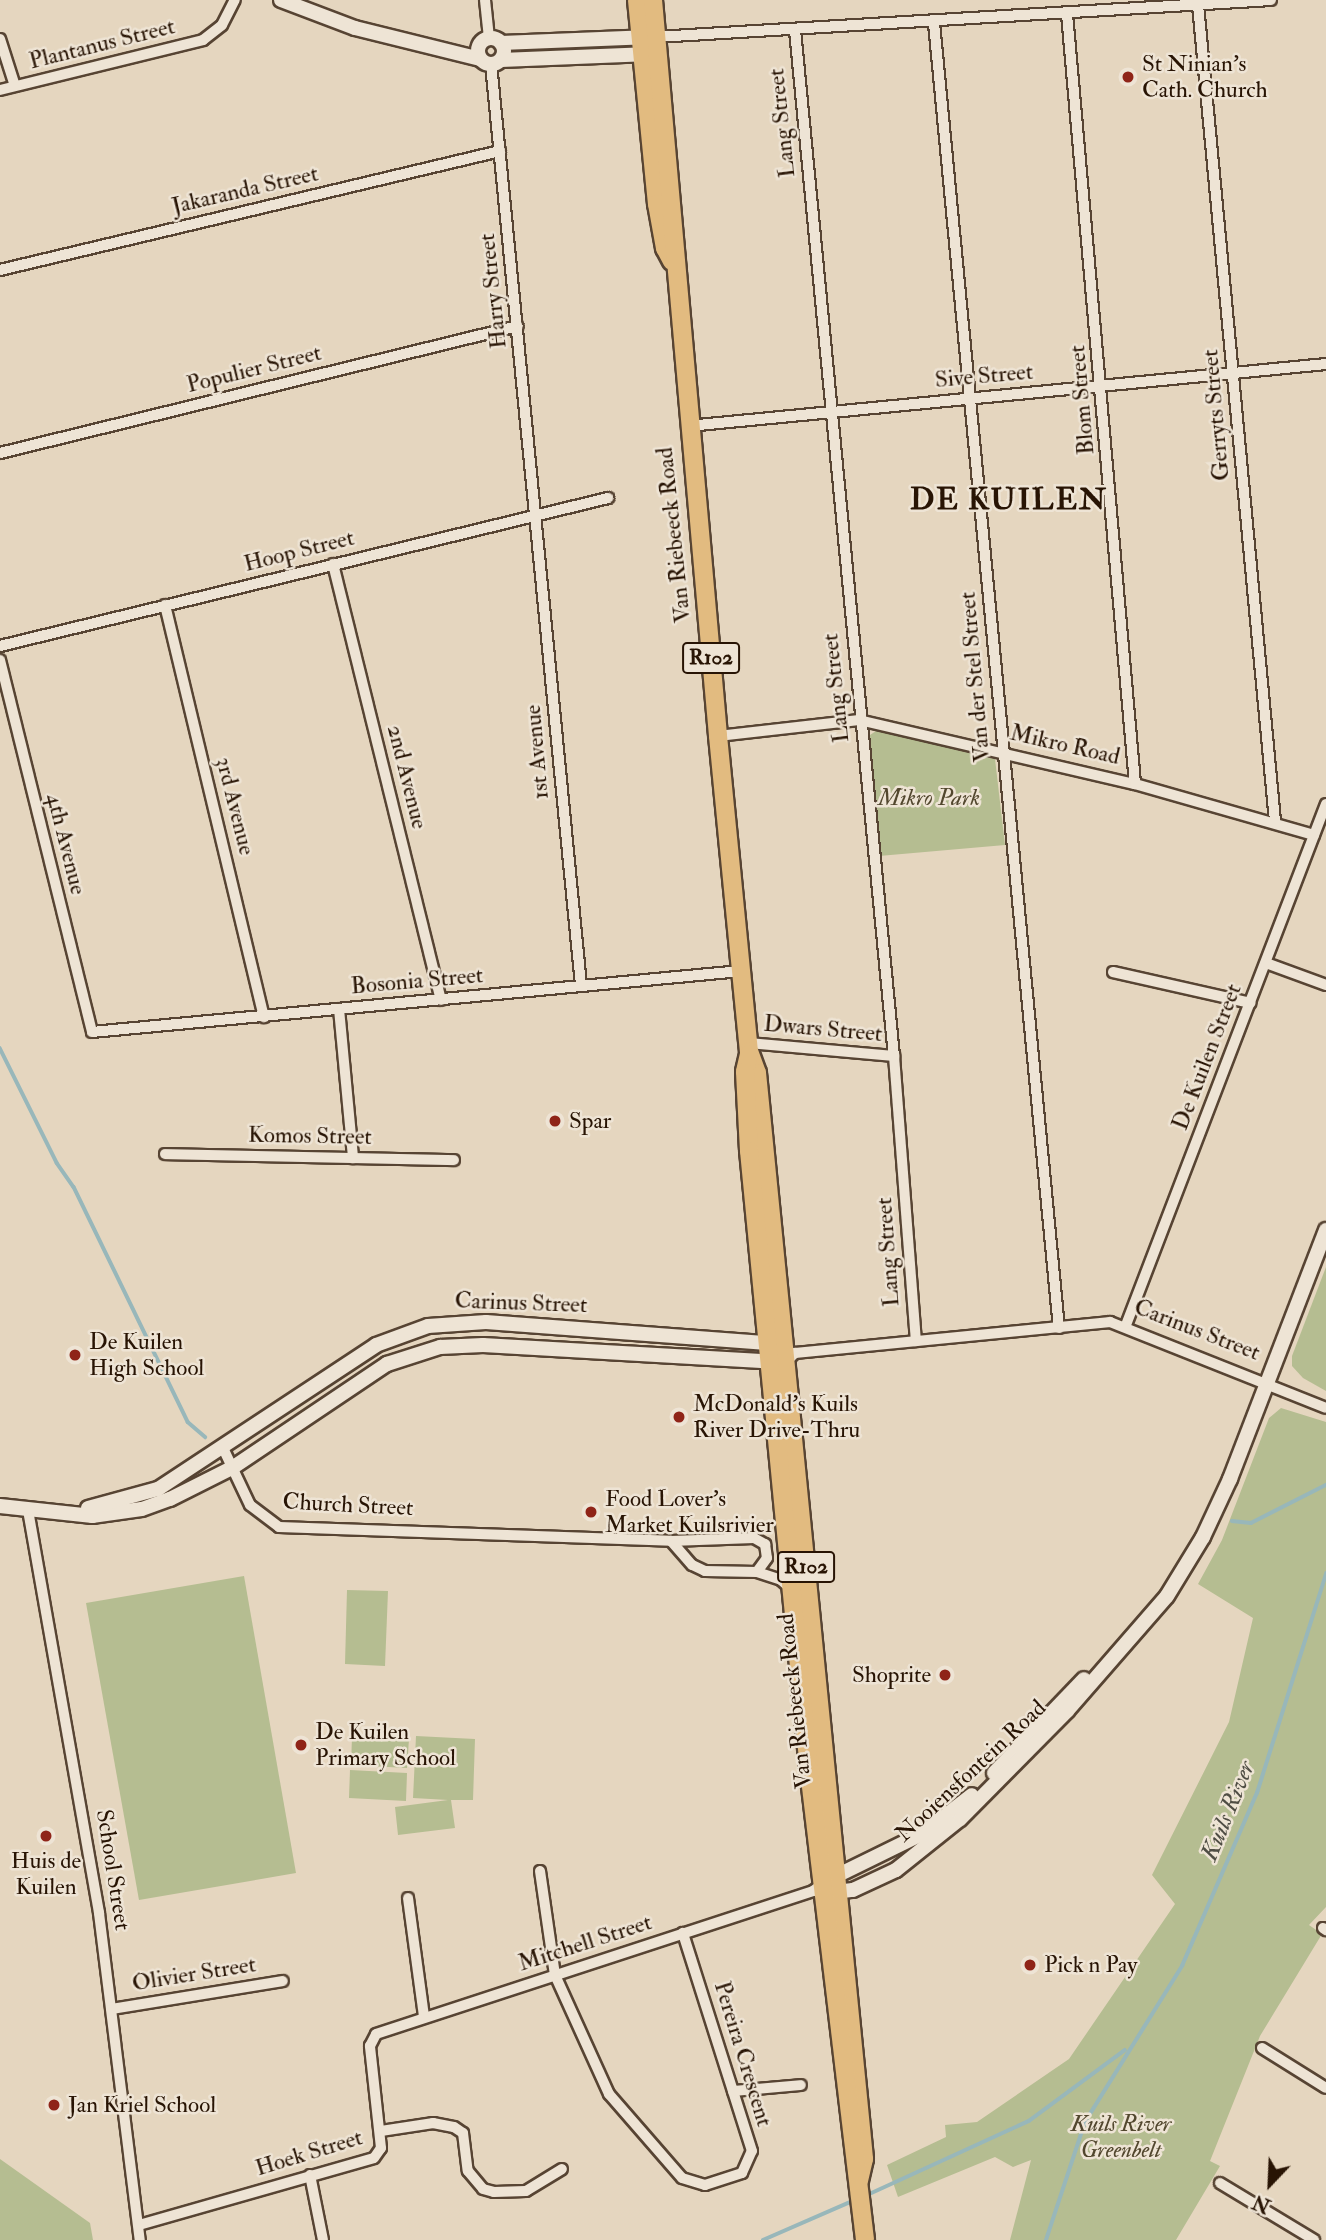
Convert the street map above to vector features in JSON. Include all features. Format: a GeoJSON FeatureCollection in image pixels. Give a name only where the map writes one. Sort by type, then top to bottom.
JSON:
{"type":"FeatureCollection","features":[{"type":"Feature","properties":{"kind":"main road","name":"Van Riebeeck Road"},"geometry":{"type":"LineString","coordinates":[[638,0],[653,44]]}},
{"type":"Feature","properties":{"kind":"main road","name":"Van Riebeeck Road"},"geometry":{"type":"LineString","coordinates":[[653,0],[657,204],[665,248],[674,264],[749,1047],[745,1072],[749,1151],[780,1353],[826,1888]]}},
{"type":"Feature","properties":{"kind":"main road","name":"Van Riebeeck Road"},"geometry":{"type":"LineString","coordinates":[[780,1353],[792,1590],[826,1888],[864,2159],[859,2180],[865,2240]]}},
{"type":"Feature","properties":{"kind":"street","name":"Plantanus Street"},"geometry":{"type":"LineString","coordinates":[[0,90],[203,40],[222,25],[235,0]]}},
{"type":"Feature","properties":{"kind":"street"},"geometry":{"type":"LineString","coordinates":[[281,0],[355,28],[491,61],[794,30],[1271,0]]}},
{"type":"Feature","properties":{"kind":"street"},"geometry":{"type":"LineString","coordinates":[[485,0],[491,61]]}},
{"type":"Feature","properties":{"kind":"street","name":"Gerryts Street"},"geometry":{"type":"LineString","coordinates":[[1198,5],[1275,821]]}},
{"type":"Feature","properties":{"kind":"street","name":"Blom Street"},"geometry":{"type":"LineString","coordinates":[[1067,14],[1102,385],[1135,783]]}},
{"type":"Feature","properties":{"kind":"street","name":"Van der Stel Street"},"geometry":{"type":"LineString","coordinates":[[934,23],[1059,1328]]}},
{"type":"Feature","properties":{"kind":"street","name":"Lang Street"},"geometry":{"type":"LineString","coordinates":[[794,30],[859,720],[894,1056],[916,1341]]}},
{"type":"Feature","properties":{"kind":"street"},"geometry":{"type":"LineString","coordinates":[[0,39],[15,86]]}},
{"type":"Feature","properties":{"kind":"street"},"geometry":{"type":"LineString","coordinates":[[490,42],[491,61]]}},
{"type":"Feature","properties":{"kind":"street"},"geometry":{"type":"LineString","coordinates":[[415,43],[653,44]]}},
{"type":"Feature","properties":{"kind":"street","name":"Harry Street"},"geometry":{"type":"LineString","coordinates":[[491,61],[536,514]]}},
{"type":"Feature","properties":{"kind":"street","name":"Jakaranda Street"},"geometry":{"type":"LineString","coordinates":[[0,270],[500,151]]}},
{"type":"Feature","properties":{"kind":"street","name":"Populier Street"},"geometry":{"type":"LineString","coordinates":[[0,453],[517,326]]}},
{"type":"Feature","properties":{"kind":"street","name":"Sive Street"},"geometry":{"type":"LineString","coordinates":[[688,426],[1326,364]]}},
{"type":"Feature","properties":{"kind":"street","name":"Hoop Street"},"geometry":{"type":"LineString","coordinates":[[0,646],[608,498]]}},
{"type":"Feature","properties":{"kind":"street","name":"1st Avenue"},"geometry":{"type":"LineString","coordinates":[[536,514],[581,986]]}},
{"type":"Feature","properties":{"kind":"street","name":"2nd Avenue"},"geometry":{"type":"LineString","coordinates":[[333,564],[440,1000]]}},
{"type":"Feature","properties":{"kind":"street","name":"3rd Avenue"},"geometry":{"type":"LineString","coordinates":[[165,606],[264,1017]]}},
{"type":"Feature","properties":{"kind":"street","name":"4th Avenue"},"geometry":{"type":"LineString","coordinates":[[0,660],[89,1027],[97,1034]]}},
{"type":"Feature","properties":{"kind":"street","name":"Mikro Road"},"geometry":{"type":"LineString","coordinates":[[718,736],[859,720],[1135,783],[1275,821],[1314,835]]}},
{"type":"Feature","properties":{"kind":"street","name":"De Kuilen Street"},"geometry":{"type":"LineString","coordinates":[[1126,1325],[1326,804]]}},
{"type":"Feature","properties":{"kind":"street"},"geometry":{"type":"LineString","coordinates":[[1266,963],[1326,985]]}},
{"type":"Feature","properties":{"kind":"street","name":"Bosonia Street"},"geometry":{"type":"LineString","coordinates":[[97,1034],[741,971]]}},
{"type":"Feature","properties":{"kind":"street"},"geometry":{"type":"LineString","coordinates":[[1113,972],[1251,1003]]}},
{"type":"Feature","properties":{"kind":"street"},"geometry":{"type":"LineString","coordinates":[[339,1009],[353,1158]]}},
{"type":"Feature","properties":{"kind":"street","name":"Dwars Street"},"geometry":{"type":"LineString","coordinates":[[749,1047],[894,1056]]}},
{"type":"Feature","properties":{"kind":"street","name":"Komos Street"},"geometry":{"type":"LineString","coordinates":[[165,1154],[454,1160]]}},
{"type":"Feature","properties":{"kind":"street","name":"Nooiensfontein Road"},"geometry":{"type":"LineString","coordinates":[[826,1888],[896,1870],[931,1844],[1067,1712],[1161,1603],[1189,1562],[1269,1383],[1326,1230]]}},
{"type":"Feature","properties":{"kind":"street","name":"Carinus Street"},"geometry":{"type":"LineString","coordinates":[[232,1468],[387,1364],[440,1347],[483,1345],[780,1353],[1110,1322],[1126,1325],[1326,1408]]}},
{"type":"Feature","properties":{"kind":"street","name":"Carinus Street"},"geometry":{"type":"LineString","coordinates":[[223,1448],[376,1345],[442,1323],[780,1353]]}},
{"type":"Feature","properties":{"kind":"street"},"geometry":{"type":"LineString","coordinates":[[63,1511],[144,1495],[223,1448]]}},
{"type":"Feature","properties":{"kind":"street","name":"Church Street"},"geometry":{"type":"LineString","coordinates":[[223,1448],[256,1513],[279,1527],[671,1541],[754,1538],[767,1550],[767,1558],[757,1572]]}},
{"type":"Feature","properties":{"kind":"street"},"geometry":{"type":"LineString","coordinates":[[0,1506],[92,1516],[142,1509],[232,1468]]}},
{"type":"Feature","properties":{"kind":"street","name":"School Street"},"geometry":{"type":"LineString","coordinates":[[28,1510],[62,1683],[111,2009],[140,2240]]}},
{"type":"Feature","properties":{"kind":"street"},"geometry":{"type":"LineString","coordinates":[[671,1541],[697,1569],[757,1572],[772,1576],[792,1590]]}},
{"type":"Feature","properties":{"kind":"street","name":"Nooiensfontein Road"},"geometry":{"type":"LineString","coordinates":[[826,1888],[942,1820],[1115,1654]]}},
{"type":"Feature","properties":{"kind":"street"},"geometry":{"type":"LineString","coordinates":[[540,1871],[555,1975]]}},
{"type":"Feature","properties":{"kind":"street","name":"Mitchell Street"},"geometry":{"type":"LineString","coordinates":[[371,2039],[424,2016],[826,1888]]}},
{"type":"Feature","properties":{"kind":"street"},"geometry":{"type":"LineString","coordinates":[[408,1898],[424,2016]]}},
{"type":"Feature","properties":{"kind":"street","name":"Pereira Crescent"},"geometry":{"type":"LineString","coordinates":[[555,1975],[609,2094],[672,2168],[693,2185],[742,2173],[750,2162],[752,2151],[683,1933]]}},
{"type":"Feature","properties":{"kind":"street","name":"Olivier Street"},"geometry":{"type":"LineString","coordinates":[[111,2009],[283,1981]]}},
{"type":"Feature","properties":{"kind":"street","name":"Hoek Street"},"geometry":{"type":"LineString","coordinates":[[139,2225],[374,2158],[381,2148],[381,2131],[371,2039]]}},
{"type":"Feature","properties":{"kind":"street"},"geometry":{"type":"LineString","coordinates":[[1262,2048],[1326,2088]]}},
{"type":"Feature","properties":{"kind":"street"},"geometry":{"type":"LineString","coordinates":[[733,2091],[801,2085]]}},
{"type":"Feature","properties":{"kind":"street"},"geometry":{"type":"LineString","coordinates":[[381,2131],[433,2123],[454,2127],[463,2133],[468,2171],[483,2189],[494,2192],[526,2191],[562,2169]]}},
{"type":"Feature","properties":{"kind":"street"},"geometry":{"type":"LineString","coordinates":[[310,2175],[323,2240]]}},
{"type":"Feature","properties":{"kind":"street"},"geometry":{"type":"LineString","coordinates":[[1220,2183],[1314,2240]]}},
{"type":"Feature","properties":{"kind":"green space","name":"Mikro Park"},"geometry":{"type":"Polygon","coordinates":[[[879,729],[995,759],[1005,845],[879,856],[867,737],[879,729]]]}},
{"type":"Feature","properties":{"kind":"green space"},"geometry":{"type":"Polygon","coordinates":[[[1326,1267],[1326,1391],[1303,1378],[1292,1366],[1292,1356],[1326,1267]]]}},
{"type":"Feature","properties":{"kind":"green space","name":"Kuils River Greenbelt"},"geometry":{"type":"Polygon","coordinates":[[[1281,1408],[1326,1422],[1326,1907],[1309,1925],[1322,1934],[1260,2036],[1210,2161],[1220,2166],[1176,2240],[1010,2240],[1031,2160],[1013,2167],[995,2157],[898,2197],[887,2165],[946,2137],[945,2125],[977,2122],[1069,2059],[1175,1904],[1152,1875],[1229,1722],[1253,1618],[1198,1584],[1222,1540],[1269,1418],[1281,1408]]]}},
{"type":"Feature","properties":{"kind":"green space"},"geometry":{"type":"Polygon","coordinates":[[[244,1576],[296,1873],[139,1900],[86,1603],[244,1576]]]}},
{"type":"Feature","properties":{"kind":"green space"},"geometry":{"type":"Polygon","coordinates":[[[347,1590],[388,1591],[385,1666],[345,1664],[347,1590]]]}},
{"type":"Feature","properties":{"kind":"green space"},"geometry":{"type":"Polygon","coordinates":[[[416,1736],[475,1739],[473,1800],[451,1800],[455,1828],[398,1835],[395,1807],[448,1800],[413,1798],[416,1736]]]}},
{"type":"Feature","properties":{"kind":"green space"},"geometry":{"type":"Polygon","coordinates":[[[352,1737],[409,1739],[407,1768],[351,1765],[352,1737]]]}},
{"type":"Feature","properties":{"kind":"green space"},"geometry":{"type":"Polygon","coordinates":[[[350,1770],[407,1773],[406,1801],[349,1798],[350,1770]]]}},
{"type":"Feature","properties":{"kind":"green space"},"geometry":{"type":"Polygon","coordinates":[[[0,2159],[90,2223],[93,2240],[0,2240],[0,2159]]]}},
{"type":"Feature","properties":{"kind":"waterway"},"geometry":{"type":"LineString","coordinates":[[0,1048],[57,1163],[74,1187],[188,1422],[205,1437]]}},
{"type":"Feature","properties":{"kind":"waterway"},"geometry":{"type":"LineString","coordinates":[[1232,1521],[1251,1523],[1326,1485]]}},
{"type":"Feature","properties":{"kind":"waterway","name":"Kuils River"},"geometry":{"type":"LineString","coordinates":[[1046,2240],[1085,2122],[1182,1966],[1257,1793],[1326,1574]]}},
{"type":"Feature","properties":{"kind":"waterway"},"geometry":{"type":"LineString","coordinates":[[865,2196],[1029,2121],[1125,2050]]}},
{"type":"Feature","properties":{"kind":"waterway"},"geometry":{"type":"LineString","coordinates":[[763,2240],[855,2200]]}},
{"type":"Feature","properties":{"kind":"place","name":"St Ninian's Cath. Church"},"geometry":{"type":"Point","coordinates":[1128,77]}},
{"type":"Feature","properties":{"kind":"place","name":"Spar"},"geometry":{"type":"Point","coordinates":[555,1121]}},
{"type":"Feature","properties":{"kind":"place","name":"De Kuilen High School"},"geometry":{"type":"Point","coordinates":[75,1355]}},
{"type":"Feature","properties":{"kind":"place","name":"McDonald's Kuils River Drive-Thru"},"geometry":{"type":"Point","coordinates":[679,1417]}},
{"type":"Feature","properties":{"kind":"place","name":"Food Lover's Market Kuilsrivier"},"geometry":{"type":"Point","coordinates":[591,1512]}},
{"type":"Feature","properties":{"kind":"place","name":"Shoprite"},"geometry":{"type":"Point","coordinates":[945,1675]}},
{"type":"Feature","properties":{"kind":"place","name":"De Kuilen Primary School"},"geometry":{"type":"Point","coordinates":[301,1745]}},
{"type":"Feature","properties":{"kind":"place","name":"Huis de Kuilen"},"geometry":{"type":"Point","coordinates":[46,1836]}},
{"type":"Feature","properties":{"kind":"place","name":"Pick n Pay"},"geometry":{"type":"Point","coordinates":[1030,1965]}},
{"type":"Feature","properties":{"kind":"place","name":"Jan Kriel School"},"geometry":{"type":"Point","coordinates":[54,2105]}},
{"type":"Feature","properties":{"kind":"district","name":"DE KUILEN"},"geometry":{"type":"Point","coordinates":[1009,500]}}]}
